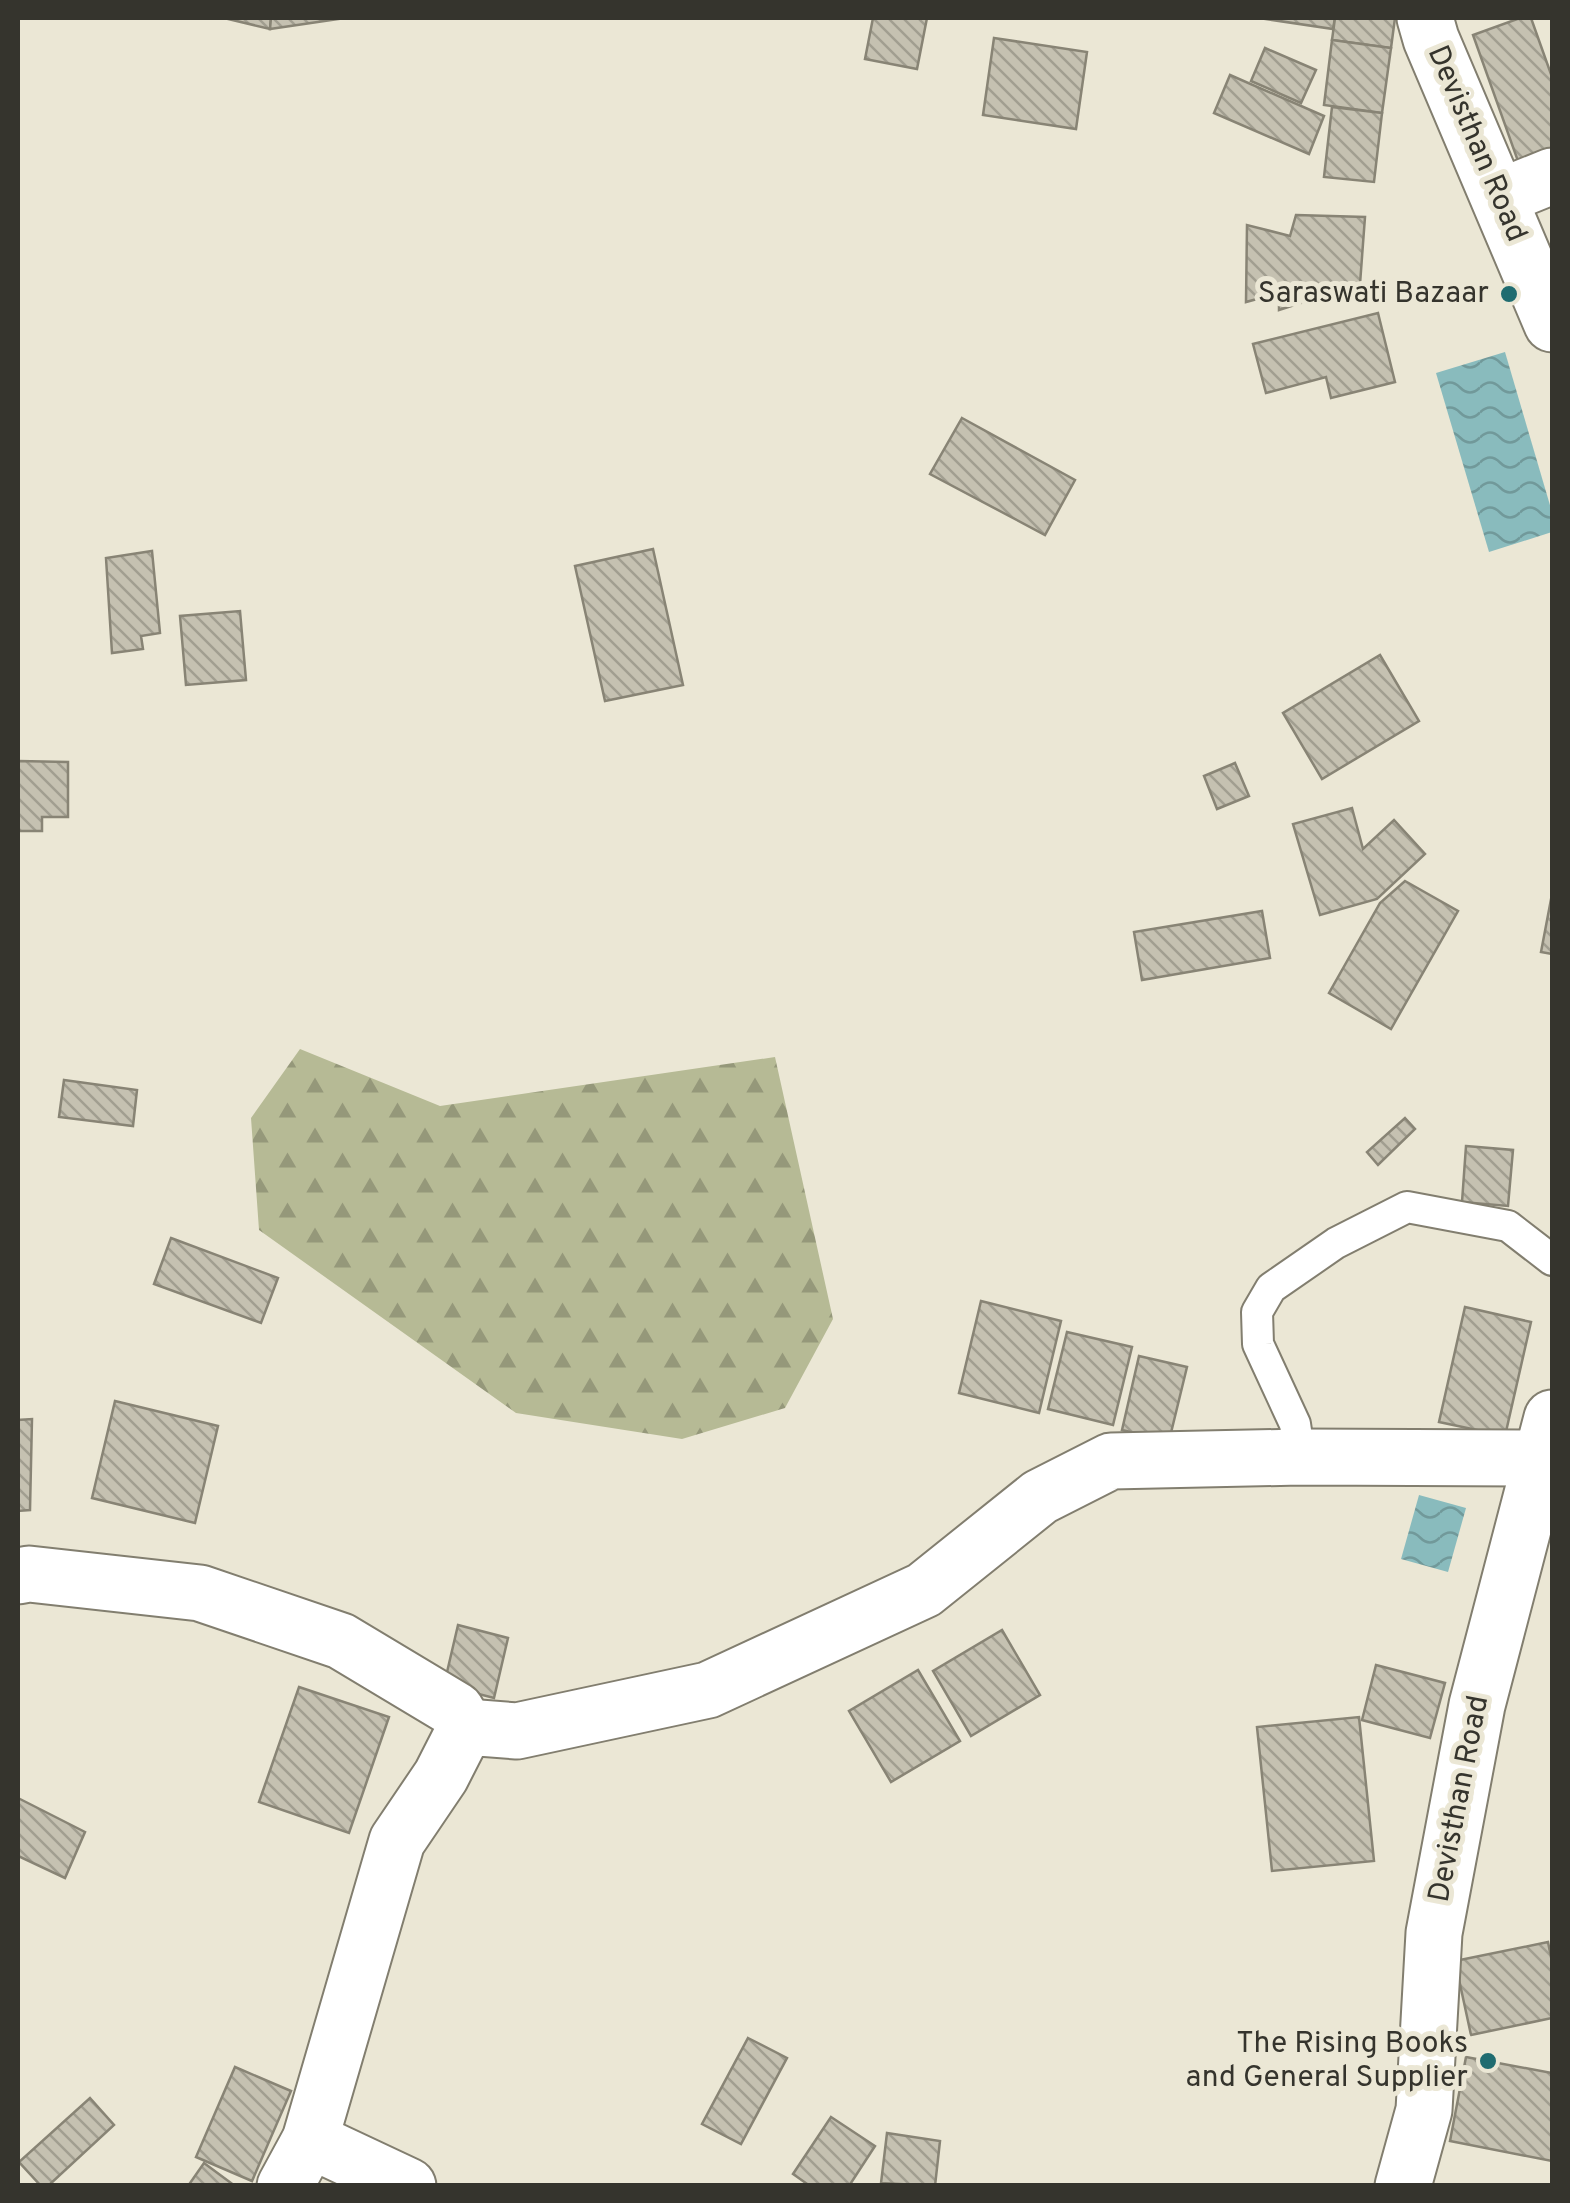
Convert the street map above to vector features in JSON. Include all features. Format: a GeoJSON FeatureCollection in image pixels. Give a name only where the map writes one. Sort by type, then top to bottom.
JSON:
{"type":"FeatureCollection","features":[{"type":"Feature","properties":{"kind":"street","name":"Devisthan Road"},"geometry":{"type":"LineString","coordinates":[[1425,18],[1552,324]]}},
{"type":"Feature","properties":{"kind":"street"},"geometry":{"type":"LineString","coordinates":[[1500,197],[1552,176]]}},
{"type":"Feature","properties":{"kind":"street","name":"Devisthan Road"},"geometry":{"type":"LineString","coordinates":[[1403,2186],[1424,2110],[1434,1932],[1477,1705],[1546,1438]]}},
{"type":"Feature","properties":{"kind":"street"},"geometry":{"type":"LineString","coordinates":[[466,1728],[517,1731],[708,1690],[924,1590],[1040,1497],[1111,1461],[1300,1457],[1546,1438]]}},
{"type":"Feature","properties":{"kind":"street"},"geometry":{"type":"LineString","coordinates":[[18,1576],[29,1574],[200,1593],[341,1641],[456,1710],[466,1728]]}},
{"type":"Feature","properties":{"kind":"street"},"geometry":{"type":"LineString","coordinates":[[408,2186],[297,2163],[397,1842],[441,1776],[466,1728]]}},
{"type":"Feature","properties":{"kind":"lane"},"geometry":{"type":"LineString","coordinates":[[1300,1457],[1296,1424],[1258,1344],[1257,1312],[1271,1288],[1336,1243],[1407,1207],[1508,1226],[1552,1260]]}},
{"type":"Feature","properties":{"kind":"green space"},"geometry":{"type":"Polygon","coordinates":[[[300,1049],[440,1106],[775,1057],[833,1319],[785,1408],[682,1439],[516,1413],[259,1230],[251,1118],[300,1049]]]}},
{"type":"Feature","properties":{"kind":"water"},"geometry":{"type":"Polygon","coordinates":[[[1505,352],[1552,512],[1552,532],[1489,552],[1436,373],[1505,352]]]}},
{"type":"Feature","properties":{"kind":"water"},"geometry":{"type":"Polygon","coordinates":[[[1419,1495],[1466,1508],[1448,1572],[1401,1559],[1419,1495]]]}},
{"type":"Feature","properties":{"kind":"building"},"geometry":{"type":"Polygon","coordinates":[[[224,18],[271,18],[270,29],[224,18]]]}},
{"type":"Feature","properties":{"kind":"building"},"geometry":{"type":"Polygon","coordinates":[[[271,18],[345,18],[270,29],[271,18]]]}},
{"type":"Feature","properties":{"kind":"building"},"geometry":{"type":"Polygon","coordinates":[[[873,18],[927,18],[917,69],[865,59],[873,18]]]}},
{"type":"Feature","properties":{"kind":"building"},"geometry":{"type":"Polygon","coordinates":[[[1259,18],[1335,18],[1333,29],[1259,18]]]}},
{"type":"Feature","properties":{"kind":"building"},"geometry":{"type":"Polygon","coordinates":[[[1335,18],[1395,18],[1391,48],[1332,40],[1335,18]]]}},
{"type":"Feature","properties":{"kind":"building"},"geometry":{"type":"Polygon","coordinates":[[[1520,18],[1531,18],[1552,77],[1552,152],[1519,164],[1473,35],[1520,18]]]}},
{"type":"Feature","properties":{"kind":"building"},"geometry":{"type":"Polygon","coordinates":[[[994,38],[1087,52],[1076,129],[983,115],[994,38]]]}},
{"type":"Feature","properties":{"kind":"building"},"geometry":{"type":"Polygon","coordinates":[[[1332,40],[1391,48],[1382,113],[1324,105],[1332,40]]]}},
{"type":"Feature","properties":{"kind":"building"},"geometry":{"type":"Polygon","coordinates":[[[1265,48],[1316,70],[1301,103],[1251,81],[1265,48]]]}},
{"type":"Feature","properties":{"kind":"building"},"geometry":{"type":"Polygon","coordinates":[[[1230,75],[1324,116],[1309,154],[1214,113],[1230,75]]]}},
{"type":"Feature","properties":{"kind":"building"},"geometry":{"type":"Polygon","coordinates":[[[1332,107],[1382,113],[1374,182],[1324,177],[1332,107]]]}},
{"type":"Feature","properties":{"kind":"building"},"geometry":{"type":"Polygon","coordinates":[[[1296,215],[1365,217],[1360,284],[1279,310],[1279,293],[1246,302],[1247,225],[1290,236],[1296,215]]]}},
{"type":"Feature","properties":{"kind":"building"},"geometry":{"type":"Polygon","coordinates":[[[1378,313],[1395,382],[1331,398],[1326,377],[1266,393],[1253,344],[1378,313]]]}},
{"type":"Feature","properties":{"kind":"building"},"geometry":{"type":"Polygon","coordinates":[[[962,418],[1075,480],[1045,535],[930,474],[962,418]]]}},
{"type":"Feature","properties":{"kind":"building"},"geometry":{"type":"Polygon","coordinates":[[[653,549],[683,685],[605,701],[575,566],[653,549]]]}},
{"type":"Feature","properties":{"kind":"building"},"geometry":{"type":"Polygon","coordinates":[[[152,551],[160,633],[141,636],[143,649],[112,653],[106,558],[152,551]]]}},
{"type":"Feature","properties":{"kind":"building"},"geometry":{"type":"Polygon","coordinates":[[[240,611],[246,680],[186,685],[180,616],[240,611]]]}},
{"type":"Feature","properties":{"kind":"building"},"geometry":{"type":"Polygon","coordinates":[[[1380,655],[1419,721],[1322,779],[1283,713],[1380,655]]]}},
{"type":"Feature","properties":{"kind":"building"},"geometry":{"type":"Polygon","coordinates":[[[18,761],[68,762],[68,817],[42,817],[42,831],[18,831],[18,761]]]}},
{"type":"Feature","properties":{"kind":"building"},"geometry":{"type":"Polygon","coordinates":[[[1235,763],[1249,796],[1217,809],[1204,776],[1235,763]]]}},
{"type":"Feature","properties":{"kind":"building"},"geometry":{"type":"Polygon","coordinates":[[[1352,808],[1363,849],[1394,820],[1425,854],[1377,899],[1320,915],[1293,824],[1352,808]]]}},
{"type":"Feature","properties":{"kind":"building"},"geometry":{"type":"Polygon","coordinates":[[[1405,881],[1458,911],[1391,1029],[1329,993],[1380,903],[1405,881]]]}},
{"type":"Feature","properties":{"kind":"building"},"geometry":{"type":"Polygon","coordinates":[[[1552,894],[1552,954],[1541,952],[1552,894]]]}},
{"type":"Feature","properties":{"kind":"building"},"geometry":{"type":"Polygon","coordinates":[[[1262,911],[1270,958],[1142,980],[1134,932],[1262,911]]]}},
{"type":"Feature","properties":{"kind":"building"},"geometry":{"type":"Polygon","coordinates":[[[64,1080],[137,1090],[133,1126],[59,1117],[64,1080]]]}},
{"type":"Feature","properties":{"kind":"building"},"geometry":{"type":"Polygon","coordinates":[[[1405,1118],[1415,1129],[1378,1165],[1367,1152],[1405,1118]]]}},
{"type":"Feature","properties":{"kind":"building"},"geometry":{"type":"Polygon","coordinates":[[[1466,1146],[1513,1150],[1508,1206],[1462,1202],[1466,1146]]]}},
{"type":"Feature","properties":{"kind":"building"},"geometry":{"type":"Polygon","coordinates":[[[171,1238],[278,1278],[261,1323],[154,1284],[171,1238]]]}},
{"type":"Feature","properties":{"kind":"building"},"geometry":{"type":"Polygon","coordinates":[[[981,1301],[1061,1321],[1039,1413],[959,1393],[981,1301]]]}},
{"type":"Feature","properties":{"kind":"building"},"geometry":{"type":"Polygon","coordinates":[[[1465,1307],[1531,1322],[1505,1436],[1439,1422],[1465,1307]]]}},
{"type":"Feature","properties":{"kind":"building"},"geometry":{"type":"Polygon","coordinates":[[[1067,1332],[1132,1347],[1113,1425],[1048,1409],[1067,1332]]]}},
{"type":"Feature","properties":{"kind":"building"},"geometry":{"type":"Polygon","coordinates":[[[1139,1356],[1187,1367],[1169,1441],[1122,1430],[1139,1356]]]}},
{"type":"Feature","properties":{"kind":"building"},"geometry":{"type":"Polygon","coordinates":[[[115,1401],[218,1426],[195,1523],[92,1498],[115,1401]]]}},
{"type":"Feature","properties":{"kind":"building"},"geometry":{"type":"Polygon","coordinates":[[[32,1419],[30,1510],[18,1511],[18,1420],[32,1419]]]}},
{"type":"Feature","properties":{"kind":"building"},"geometry":{"type":"Polygon","coordinates":[[[458,1625],[508,1638],[494,1698],[444,1685],[458,1625]]]}},
{"type":"Feature","properties":{"kind":"building"},"geometry":{"type":"Polygon","coordinates":[[[1002,1630],[1040,1695],[971,1736],[933,1671],[1002,1630]]]}},
{"type":"Feature","properties":{"kind":"building"},"geometry":{"type":"Polygon","coordinates":[[[1376,1665],[1445,1683],[1430,1738],[1362,1720],[1376,1665]]]}},
{"type":"Feature","properties":{"kind":"building"},"geometry":{"type":"Polygon","coordinates":[[[918,1670],[960,1741],[891,1782],[849,1711],[918,1670]]]}},
{"type":"Feature","properties":{"kind":"building"},"geometry":{"type":"Polygon","coordinates":[[[299,1687],[389,1717],[349,1833],[259,1802],[299,1687]]]}},
{"type":"Feature","properties":{"kind":"building"},"geometry":{"type":"Polygon","coordinates":[[[1359,1717],[1374,1861],[1272,1871],[1257,1727],[1359,1717]]]}},
{"type":"Feature","properties":{"kind":"building"},"geometry":{"type":"Polygon","coordinates":[[[18,1798],[85,1832],[65,1878],[18,1856],[18,1798]]]}},
{"type":"Feature","properties":{"kind":"building"},"geometry":{"type":"Polygon","coordinates":[[[1548,1942],[1552,2018],[1471,2035],[1455,1961],[1548,1942]]]}},
{"type":"Feature","properties":{"kind":"building"},"geometry":{"type":"Polygon","coordinates":[[[748,2038],[787,2058],[741,2144],[702,2124],[748,2038]]]}},
{"type":"Feature","properties":{"kind":"building"},"geometry":{"type":"Polygon","coordinates":[[[1466,2057],[1552,2073],[1552,2161],[1450,2141],[1466,2057]]]}},
{"type":"Feature","properties":{"kind":"building"},"geometry":{"type":"Polygon","coordinates":[[[235,2067],[291,2091],[252,2181],[196,2157],[235,2067]]]}},
{"type":"Feature","properties":{"kind":"building"},"geometry":{"type":"Polygon","coordinates":[[[90,2098],[114,2125],[48,2186],[41,2186],[19,2162],[90,2098]]]}},
{"type":"Feature","properties":{"kind":"building"},"geometry":{"type":"Polygon","coordinates":[[[831,2117],[875,2146],[849,2186],[810,2186],[793,2174],[831,2117]]]}},
{"type":"Feature","properties":{"kind":"building"},"geometry":{"type":"Polygon","coordinates":[[[887,2133],[940,2141],[935,2186],[881,2183],[887,2133]]]}},
{"type":"Feature","properties":{"kind":"building"},"geometry":{"type":"Polygon","coordinates":[[[204,2163],[235,2186],[188,2186],[204,2163]]]}},
{"type":"Feature","properties":{"kind":"place","name":"Saraswati Bazaar"},"geometry":{"type":"Point","coordinates":[1509,294]}},
{"type":"Feature","properties":{"kind":"place","name":"The Rising Books and General Supplier"},"geometry":{"type":"Point","coordinates":[1488,2061]}}]}
